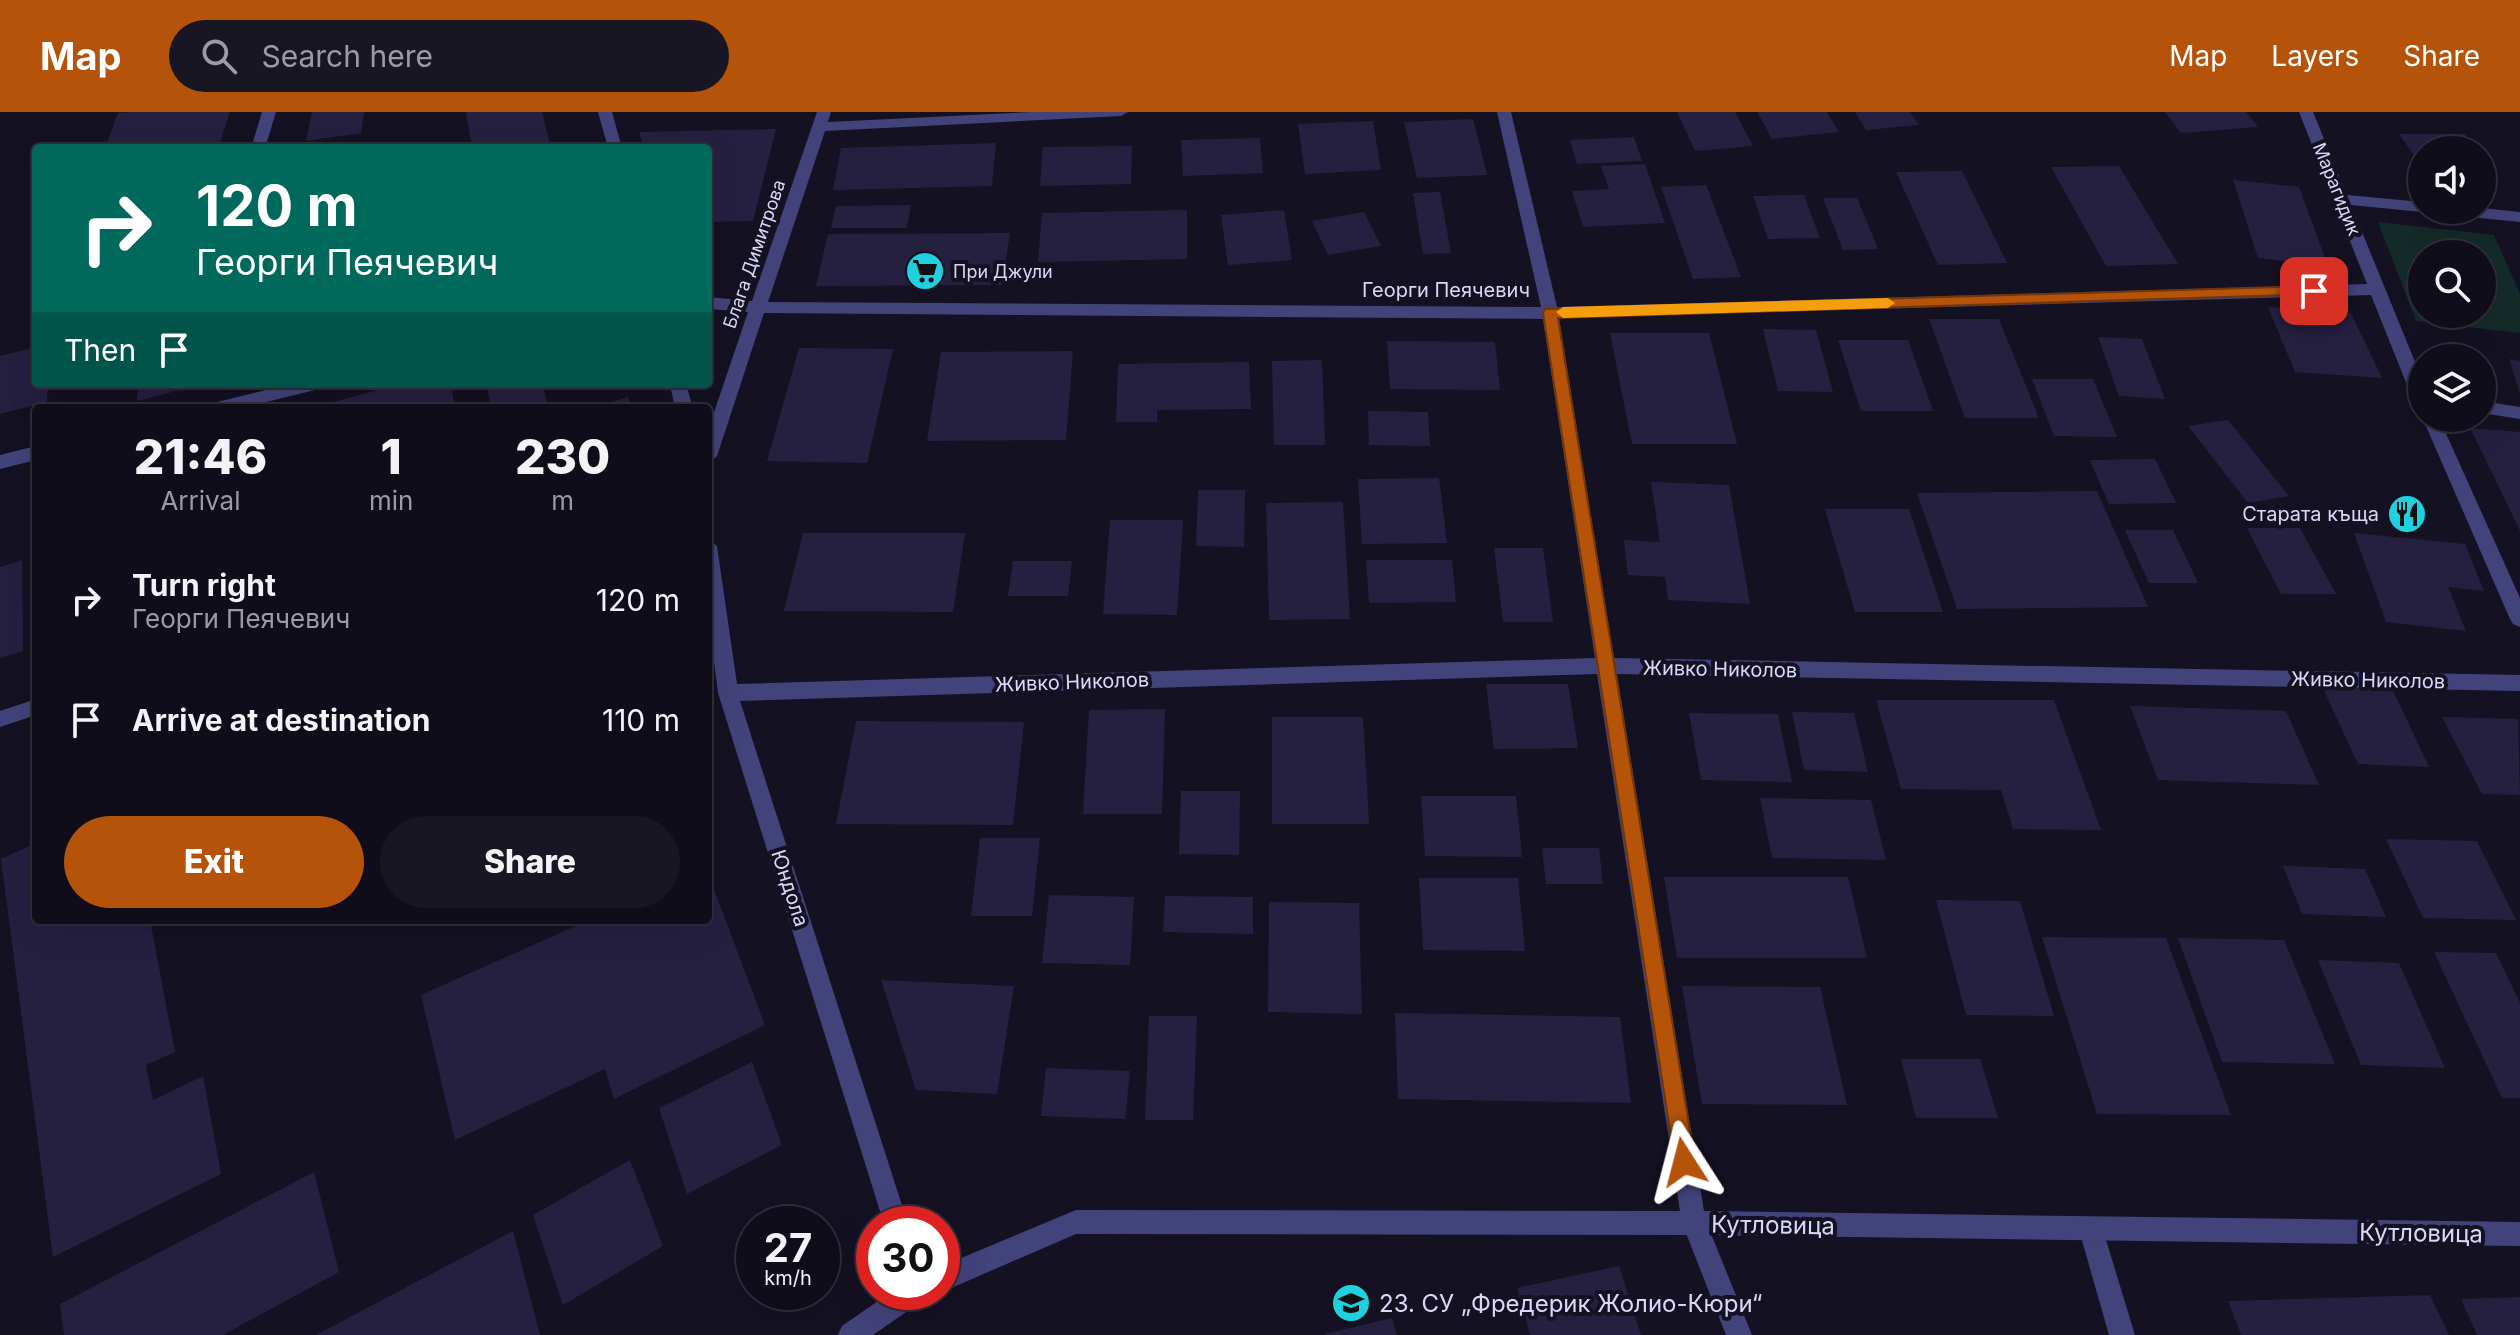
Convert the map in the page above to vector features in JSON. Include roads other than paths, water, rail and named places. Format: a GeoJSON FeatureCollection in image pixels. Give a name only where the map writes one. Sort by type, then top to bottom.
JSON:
{"type":"FeatureCollection","features":[{"type":"Feature","properties":{"kind":"street"},"geometry":{"type":"LineString","coordinates":[[259,144],[269,112]]}},
{"type":"Feature","properties":{"kind":"street"},"geometry":{"type":"LineString","coordinates":[[605,112],[614,144]]}},
{"type":"Feature","properties":{"kind":"street"},"geometry":{"type":"LineString","coordinates":[[822,120],[1121,112]]}},
{"type":"Feature","properties":{"kind":"street"},"geometry":{"type":"LineString","coordinates":[[1504,112],[1550,313],[1694,1223],[1739,1335]]}},
{"type":"Feature","properties":{"kind":"street","name":"Марагидик"},"geometry":{"type":"LineString","coordinates":[[2306,112],[2408,365]]}},
{"type":"Feature","properties":{"kind":"street","name":"Блага Димитрова"},"geometry":{"type":"LineString","coordinates":[[712,444],[822,120]]}},
{"type":"Feature","properties":{"kind":"street"},"geometry":{"type":"LineString","coordinates":[[2342,199],[2408,206]]}},
{"type":"Feature","properties":{"kind":"street"},"geometry":{"type":"LineString","coordinates":[[2496,215],[2520,217]]}},
{"type":"Feature","properties":{"kind":"street","name":"Георги Пеячевич"},"geometry":{"type":"LineString","coordinates":[[712,303],[756,307],[1550,313],[2376,289]]}},
{"type":"Feature","properties":{"kind":"street"},"geometry":{"type":"LineString","coordinates":[[233,404],[299,388]]}},
{"type":"Feature","properties":{"kind":"street"},"geometry":{"type":"LineString","coordinates":[[2496,409],[2520,413]]}},
{"type":"Feature","properties":{"kind":"street"},"geometry":{"type":"LineString","coordinates":[[2436,432],[2520,619]]}},
{"type":"Feature","properties":{"kind":"street"},"geometry":{"type":"LineString","coordinates":[[0,462],[32,454]]}},
{"type":"Feature","properties":{"kind":"street","name":"Юндола"},"geometry":{"type":"LineString","coordinates":[[712,575],[728,693],[890,1206]]}},
{"type":"Feature","properties":{"kind":"street","name":"Живко Николов"},"geometry":{"type":"LineString","coordinates":[[728,693],[1604,666],[2520,683]]}},
{"type":"Feature","properties":{"kind":"street"},"geometry":{"type":"LineString","coordinates":[[0,719],[32,708]]}},
{"type":"Feature","properties":{"kind":"street","name":"Кутловица"},"geometry":{"type":"LineString","coordinates":[[960,1271],[1076,1222],[1694,1223],[2520,1234]]}},
{"type":"Feature","properties":{"kind":"street"},"geometry":{"type":"LineString","coordinates":[[2091,1230],[2122,1335]]}},
{"type":"Feature","properties":{"kind":"street"},"geometry":{"type":"LineString","coordinates":[[851,1335],[887,1310]]}},
{"type":"Feature","properties":{"kind":"place","name":"При Джули"},"geometry":{"type":"Point","coordinates":[925,271]}},
{"type":"Feature","properties":{"kind":"place","name":"Старата къща"},"geometry":{"type":"Point","coordinates":[2407,514]}},
{"type":"Feature","properties":{"kind":"place","name":"23. СУ „Фредерик Жолио-Кюри“"},"geometry":{"type":"Point","coordinates":[1351,1303]}}]}
